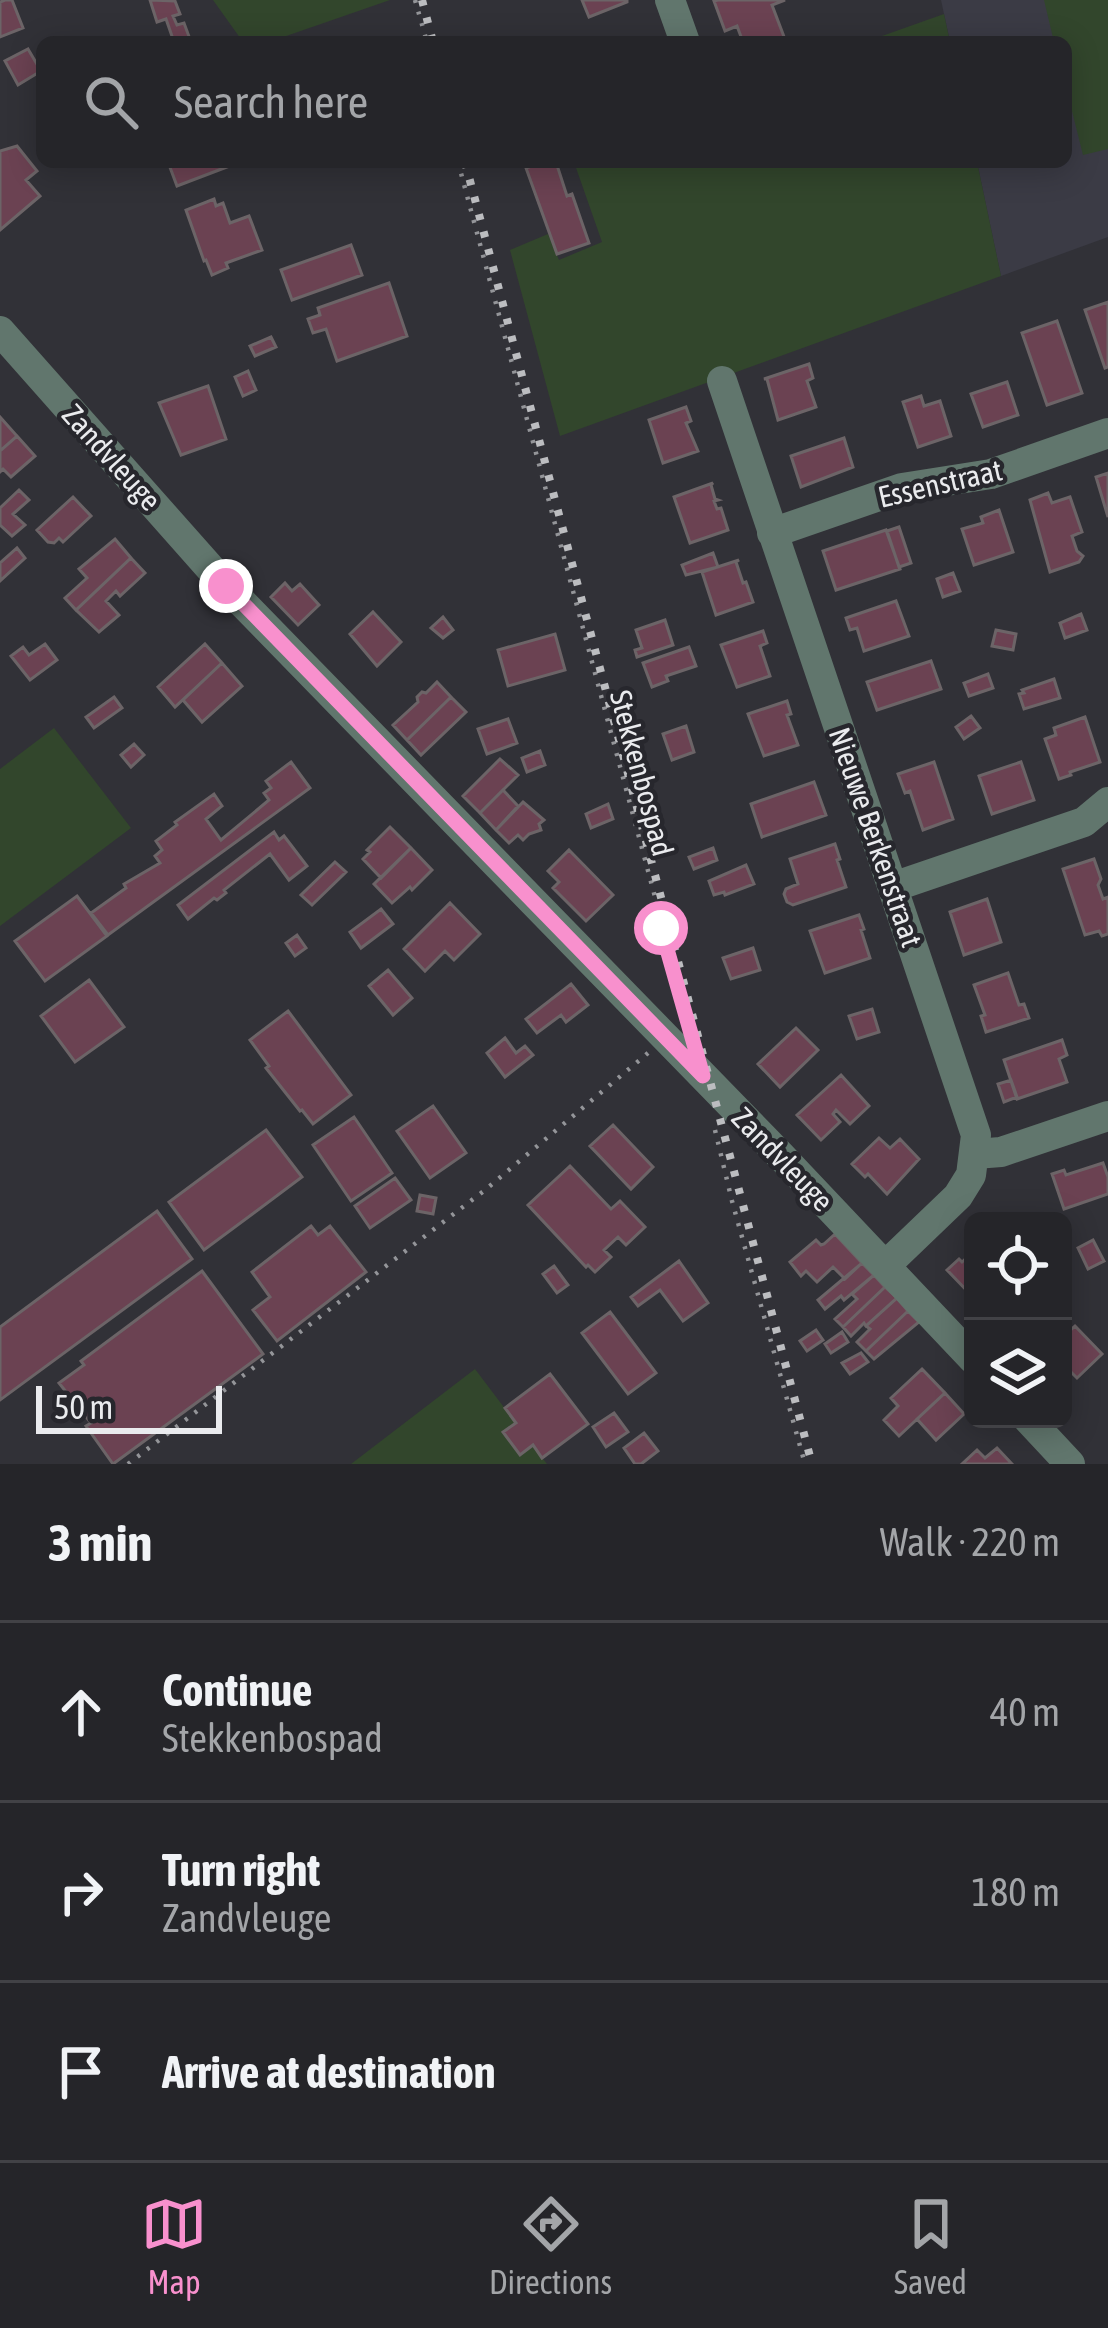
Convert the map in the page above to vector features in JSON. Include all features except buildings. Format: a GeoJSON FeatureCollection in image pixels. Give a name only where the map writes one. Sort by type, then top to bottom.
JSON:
{"type":"FeatureCollection","features":[{"type":"Feature","properties":{"kind":"street"},"geometry":{"type":"LineString","coordinates":[[670,0],[683,36]]}},
{"type":"Feature","properties":{"kind":"street","name":"Zandvleuge"},"geometry":{"type":"LineString","coordinates":[[0,331],[226,586],[678,1035],[703,1076],[964,1349]]}},
{"type":"Feature","properties":{"kind":"street","name":"Nieuwe Berkenstraat"},"geometry":{"type":"LineString","coordinates":[[722,381],[970,1112],[975,1154]]}},
{"type":"Feature","properties":{"kind":"street","name":"Essenstraat"},"geometry":{"type":"LineString","coordinates":[[772,532],[902,488],[991,474],[1108,433]]}},
{"type":"Feature","properties":{"kind":"street"},"geometry":{"type":"LineString","coordinates":[[893,887],[1084,822],[1108,802]]}},
{"type":"Feature","properties":{"kind":"street"},"geometry":{"type":"LineString","coordinates":[[885,1266],[958,1196],[971,1175],[975,1154],[1001,1152],[1108,1116]]}},
{"type":"Feature","properties":{"kind":"street"},"geometry":{"type":"LineString","coordinates":[[1036,1428],[1070,1464]]}},
{"type":"Feature","properties":{"kind":"path"},"geometry":{"type":"LineString","coordinates":[[415,0],[425,36]]}},
{"type":"Feature","properties":{"kind":"path","name":"Stekkenbospad"},"geometry":{"type":"LineString","coordinates":[[460,168],[678,1035]]}},
{"type":"Feature","properties":{"kind":"path"},"geometry":{"type":"LineString","coordinates":[[128,1464],[678,1035]]}},
{"type":"Feature","properties":{"kind":"path"},"geometry":{"type":"LineString","coordinates":[[703,1076],[732,1202],[805,1464]]}},
{"type":"Feature","properties":{"kind":"shaded area"},"geometry":{"type":"Polygon","coordinates":[[[941,0],[1108,0],[1108,237],[1001,276],[978,168],[1072,168],[1072,36],[949,36],[941,0]]]}},
{"type":"Feature","properties":{"kind":"green space"},"geometry":{"type":"Polygon","coordinates":[[[213,0],[390,0],[286,36],[239,36],[213,0]]]}},
{"type":"Feature","properties":{"kind":"green space"},"geometry":{"type":"Polygon","coordinates":[[[1044,0],[1108,0],[1108,149],[1083,155],[1072,111],[1072,36],[1053,36],[1044,0]]]}},
{"type":"Feature","properties":{"kind":"green space"},"geometry":{"type":"Polygon","coordinates":[[[944,14],[949,36],[882,36],[944,14]]]}},
{"type":"Feature","properties":{"kind":"green space"},"geometry":{"type":"Polygon","coordinates":[[[576,168],[978,168],[1001,276],[560,436],[510,250],[548,234],[559,260],[602,242],[576,168]]]}},
{"type":"Feature","properties":{"kind":"green space"},"geometry":{"type":"Polygon","coordinates":[[[54,728],[131,828],[0,926],[0,769],[54,728]]]}},
{"type":"Feature","properties":{"kind":"green space"},"geometry":{"type":"Polygon","coordinates":[[[475,1369],[547,1464],[351,1464],[475,1369]]]}},
{"type":"Feature","properties":{"kind":"railway"},"geometry":{"type":"LineString","coordinates":[[422,0],[431,36]]}},
{"type":"Feature","properties":{"kind":"railway"},"geometry":{"type":"LineString","coordinates":[[467,168],[812,1464]]}},
{"type":"Feature","properties":{"kind":"route"},"geometry":{"type":"LineString","coordinates":[[226,586],[703,1076],[661,928]]}}]}
